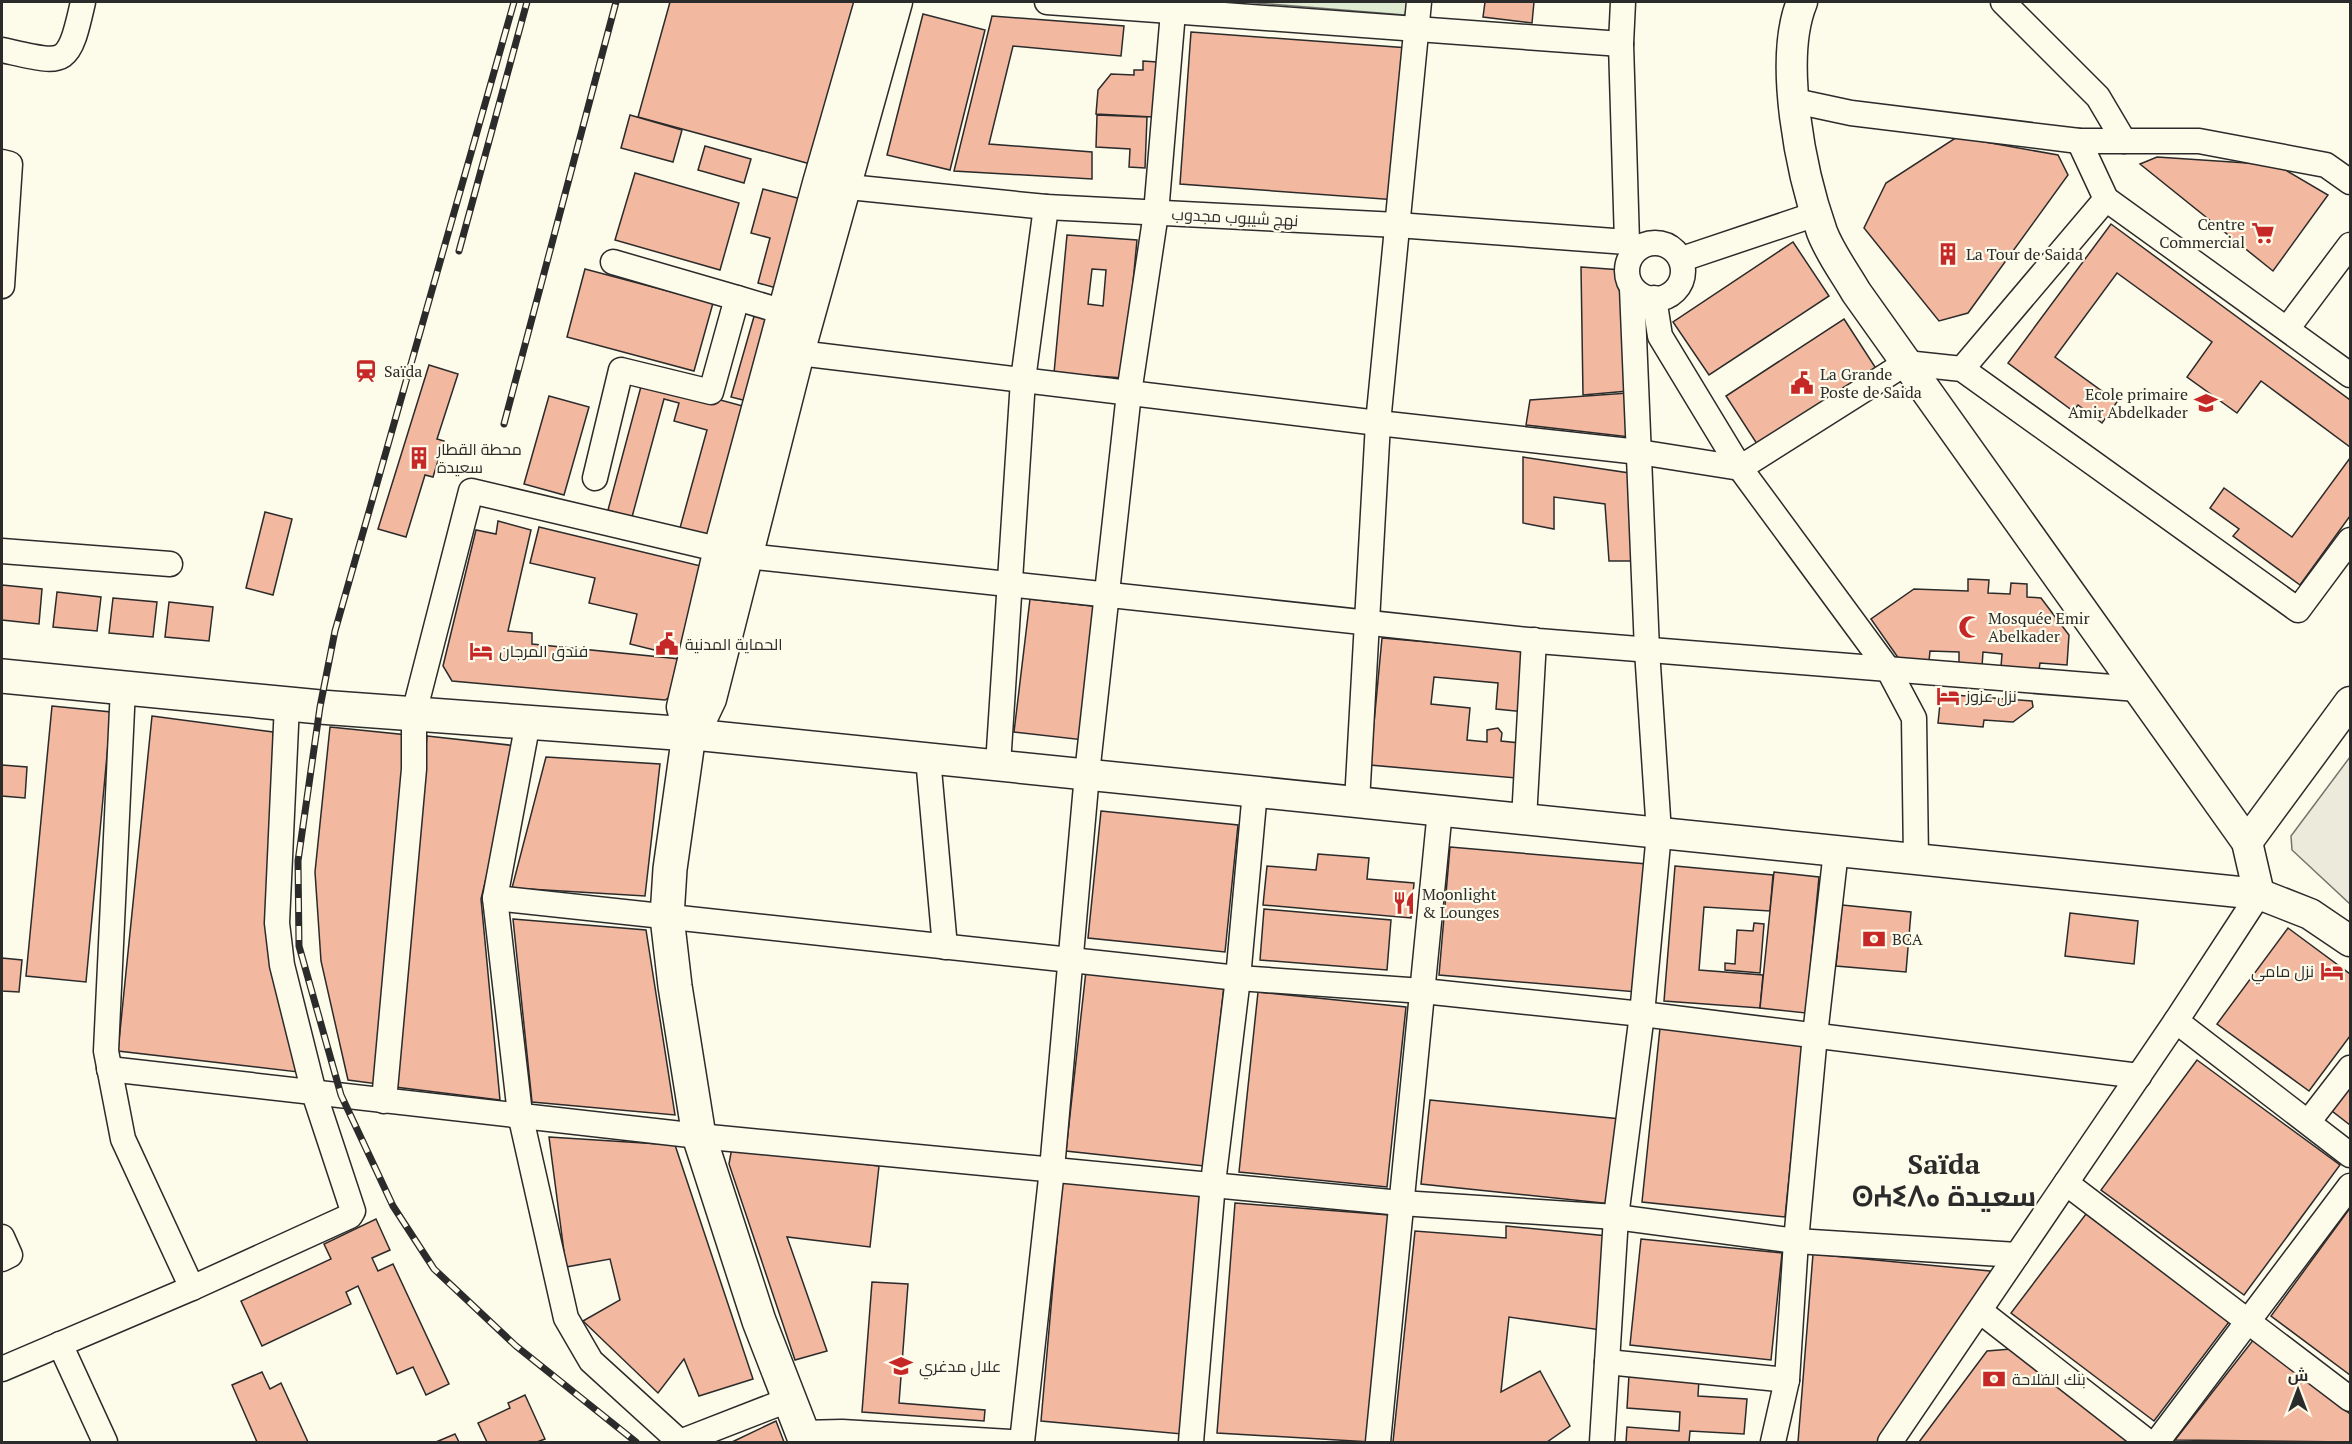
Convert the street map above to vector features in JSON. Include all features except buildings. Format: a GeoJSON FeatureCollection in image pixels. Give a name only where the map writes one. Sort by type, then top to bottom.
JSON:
{"type":"FeatureCollection","features":[{"type":"Feature","properties":{"kind":"highway"},"geometry":{"type":"LineString","coordinates":[[2,676],[287,704],[689,734],[670,869],[667,917],[675,986],[699,1136],[788,1400],[803,1438]]}},
{"type":"Feature","properties":{"kind":"main road"},"geometry":{"type":"LineString","coordinates":[[689,734],[702,718],[711,699],[733,552],[831,185],[870,2]]}},
{"type":"Feature","properties":{"kind":"main road"},"geometry":{"type":"LineString","coordinates":[[787,348],[784,312],[897,2]]}},
{"type":"Feature","properties":{"kind":"main road"},"geometry":{"type":"LineString","coordinates":[[1802,2],[1792,45],[1795,101],[1799,136],[1816,214],[1823,235],[1856,292],[2247,842],[2259,894]]}},
{"type":"Feature","properties":{"kind":"main road"},"geometry":{"type":"LineString","coordinates":[[2247,842],[2350,702]]}},
{"type":"Feature","properties":{"kind":"main road"},"geometry":{"type":"LineString","coordinates":[[689,734],[2259,894],[2310,914],[2350,941]]}},
{"type":"Feature","properties":{"kind":"street"},"geometry":{"type":"LineString","coordinates":[[2,50],[51,61],[65,54],[75,38],[83,2]]}},
{"type":"Feature","properties":{"kind":"street"},"geometry":{"type":"LineString","coordinates":[[1047,2],[1416,31],[1620,44]]}},
{"type":"Feature","properties":{"kind":"street"},"geometry":{"type":"LineString","coordinates":[[1357,802],[1369,621],[1378,423],[1419,2]]}},
{"type":"Feature","properties":{"kind":"street"},"geometry":{"type":"LineString","coordinates":[[1602,1443],[1616,1217],[1642,1014],[1659,832],[1647,650],[1632,288],[1626,272],[1632,248],[1620,44],[1623,2]]}},
{"type":"Feature","properties":{"kind":"street"},"geometry":{"type":"LineString","coordinates":[[2003,2],[2098,97],[2124,141]]}},
{"type":"Feature","properties":{"kind":"street"},"geometry":{"type":"LineString","coordinates":[[1022,1443],[1052,1169],[1088,774],[1129,393],[1156,213],[1173,12]]}},
{"type":"Feature","properties":{"kind":"street"},"geometry":{"type":"LineString","coordinates":[[1795,101],[1851,113],[2079,141],[2199,141],[2326,165],[2350,182]]}},
{"type":"Feature","properties":{"kind":"street"},"geometry":{"type":"LineString","coordinates":[[2079,141],[2106,199],[2350,375]]}},
{"type":"Feature","properties":{"kind":"street"},"geometry":{"type":"LineString","coordinates":[[2,162],[10,164],[2,286]]}},
{"type":"Feature","properties":{"kind":"street","name":"نهج شيبوب مجدوب"},"geometry":{"type":"LineString","coordinates":[[831,185],[1046,207],[1397,225],[1632,248]]}},
{"type":"Feature","properties":{"kind":"street"},"geometry":{"type":"LineString","coordinates":[[1962,369],[2106,199]]}},
{"type":"Feature","properties":{"kind":"street"},"geometry":{"type":"LineString","coordinates":[[998,765],[1023,380],[1046,207]]}},
{"type":"Feature","properties":{"kind":"street"},"geometry":{"type":"LineString","coordinates":[[1682,259],[1816,214]]}},
{"type":"Feature","properties":{"kind":"street"},"geometry":{"type":"LineString","coordinates":[[1632,248],[1656,241],[1673,247],[1682,259],[1684,272],[1677,290],[1663,299],[1645,298],[1632,288]]}},
{"type":"Feature","properties":{"kind":"street"},"geometry":{"type":"LineString","coordinates":[[2287,329],[2350,245]]}},
{"type":"Feature","properties":{"kind":"street"},"geometry":{"type":"LineString","coordinates":[[613,262],[784,312]]}},
{"type":"Feature","properties":{"kind":"street"},"geometry":{"type":"LineString","coordinates":[[595,478],[621,370],[711,392],[737,298]]}},
{"type":"Feature","properties":{"kind":"street"},"geometry":{"type":"LineString","coordinates":[[1654,298],[1660,336],[1740,468],[1888,669],[1914,718],[1916,859]]}},
{"type":"Feature","properties":{"kind":"street"},"geometry":{"type":"LineString","coordinates":[[1633,343],[1660,336]]}},
{"type":"Feature","properties":{"kind":"street"},"geometry":{"type":"LineString","coordinates":[[787,348],[1129,393],[1639,452],[1740,468],[1906,363],[1962,369],[2298,610],[2350,540]]}},
{"type":"Feature","properties":{"kind":"street"},"geometry":{"type":"LineString","coordinates":[[384,1101],[414,769],[414,713],[471,491],[733,552],[1534,640],[2137,689]]}},
{"type":"Feature","properties":{"kind":"street"},"geometry":{"type":"LineString","coordinates":[[2,551],[170,564]]}},
{"type":"Feature","properties":{"kind":"street"},"geometry":{"type":"LineString","coordinates":[[1524,819],[1534,640]]}},
{"type":"Feature","properties":{"kind":"street"},"geometry":{"type":"LineString","coordinates":[[123,688],[106,1051],[123,1139],[192,1288]]}},
{"type":"Feature","properties":{"kind":"street"},"geometry":{"type":"LineString","coordinates":[[2,1369],[192,1288],[350,1216],[353,1211],[314,1093],[282,965],[277,923],[287,704]]}},
{"type":"Feature","properties":{"kind":"street"},"geometry":{"type":"LineString","coordinates":[[528,722],[495,898],[520,1114],[566,1318],[591,1361],[680,1443],[788,1400]]}},
{"type":"Feature","properties":{"kind":"street"},"geometry":{"type":"LineString","coordinates":[[928,758],[945,947]]}},
{"type":"Feature","properties":{"kind":"street"},"geometry":{"type":"LineString","coordinates":[[1191,1443],[1213,1183],[1238,978],[1255,791]]}},
{"type":"Feature","properties":{"kind":"street"},"geometry":{"type":"LineString","coordinates":[[1378,1443],[1440,810]]}},
{"type":"Feature","properties":{"kind":"street"},"geometry":{"type":"LineString","coordinates":[[1773,1443],[1787,1380],[1796,1241],[1815,1035],[1836,851]]}},
{"type":"Feature","properties":{"kind":"street"},"geometry":{"type":"LineString","coordinates":[[1890,1443],[2139,1076],[2259,894]]}},
{"type":"Feature","properties":{"kind":"street"},"geometry":{"type":"LineString","coordinates":[[495,898],[1238,978],[1423,991],[1642,1014],[2139,1076]]}},
{"type":"Feature","properties":{"kind":"street"},"geometry":{"type":"LineString","coordinates":[[2176,1020],[2350,1155]]}},
{"type":"Feature","properties":{"kind":"street"},"geometry":{"type":"LineString","coordinates":[[2309,1121],[2350,1068]]}},
{"type":"Feature","properties":{"kind":"street"},"geometry":{"type":"LineString","coordinates":[[109,1069],[699,1136],[1213,1183],[1401,1203],[1616,1217],[1796,1241],[2017,1255]]}},
{"type":"Feature","properties":{"kind":"street"},"geometry":{"type":"LineString","coordinates":[[2066,1183],[2350,1399]]}},
{"type":"Feature","properties":{"kind":"street"},"geometry":{"type":"LineString","coordinates":[[2157,1443],[2350,1186]]}},
{"type":"Feature","properties":{"kind":"street"},"geometry":{"type":"LineString","coordinates":[[2,1237],[10,1255],[2,1259]]}},
{"type":"Feature","properties":{"kind":"street"},"geometry":{"type":"LineString","coordinates":[[1980,1311],[2148,1443]]}},
{"type":"Feature","properties":{"kind":"street"},"geometry":{"type":"LineString","coordinates":[[60,1344],[105,1443]]}},
{"type":"Feature","properties":{"kind":"street"},"geometry":{"type":"LineString","coordinates":[[1607,1362],[1787,1380]]}},
{"type":"Feature","properties":{"kind":"street"},"geometry":{"type":"LineString","coordinates":[[803,1438],[842,1432],[1010,1443]]}},
{"type":"Feature","properties":{"kind":"green space"},"geometry":{"type":"Polygon","coordinates":[[[1244,2],[1407,2],[1405,15],[1244,2]]]}},
{"type":"Feature","properties":{"kind":"shaded area"},"geometry":{"type":"Polygon","coordinates":[[[2350,757],[2350,904],[2292,850],[2291,836],[2350,757]]]}},
{"type":"Feature","properties":{"kind":"railway"},"geometry":{"type":"LineString","coordinates":[[514,2],[335,631],[320,707],[298,861],[299,946],[341,1095],[393,1206],[434,1269],[516,1346],[636,1442]]}},
{"type":"Feature","properties":{"kind":"railway"},"geometry":{"type":"LineString","coordinates":[[459,251],[527,2]]}},
{"type":"Feature","properties":{"kind":"railway"},"geometry":{"type":"LineString","coordinates":[[504,424],[616,2]]}},
{"type":"Feature","properties":{"kind":"place","name":"Centre Commercial"},"geometry":{"type":"Point","coordinates":[2263,233]}},
{"type":"Feature","properties":{"kind":"place","name":"La Tour de Saida"},"geometry":{"type":"Point","coordinates":[1948,254]}},
{"type":"Feature","properties":{"kind":"place","name":"Saïda"},"geometry":{"type":"Point","coordinates":[366,371]}},
{"type":"Feature","properties":{"kind":"place","name":"La Grande Poste de Saida"},"geometry":{"type":"Point","coordinates":[1802,383]}},
{"type":"Feature","properties":{"kind":"place","name":"Ecole primaire Amir Abdelkader"},"geometry":{"type":"Point","coordinates":[2206,403]}},
{"type":"Feature","properties":{"kind":"place","name":"محطة القطار سعيدة"},"geometry":{"type":"Point","coordinates":[419,458]}},
{"type":"Feature","properties":{"kind":"place","name":"Mosquée Emir Abelkader"},"geometry":{"type":"Point","coordinates":[1970,627]}},
{"type":"Feature","properties":{"kind":"place","name":"الحماية المدنية"},"geometry":{"type":"Point","coordinates":[667,644]}},
{"type":"Feature","properties":{"kind":"place","name":"فندق المرجان"},"geometry":{"type":"Point","coordinates":[481,651]}},
{"type":"Feature","properties":{"kind":"place","name":"نزل عزوز"},"geometry":{"type":"Point","coordinates":[1948,696]}},
{"type":"Feature","properties":{"kind":"place","name":"Moonlight & Lounges"},"geometry":{"type":"Point","coordinates":[1404,903]}},
{"type":"Feature","properties":{"kind":"place","name":"BCA"},"geometry":{"type":"Point","coordinates":[1874,939]}},
{"type":"Feature","properties":{"kind":"place","name":"نزل مامي"},"geometry":{"type":"Point","coordinates":[2332,971]}},
{"type":"Feature","properties":{"kind":"place","name":"علال مدغري"},"geometry":{"type":"Point","coordinates":[901,1366]}},
{"type":"Feature","properties":{"kind":"place","name":"بنك الفلاحة"},"geometry":{"type":"Point","coordinates":[1994,1379]}},
{"type":"Feature","properties":{"kind":"district","name":"Saïda ⵙⵄⵉⴷⴰ سعيدة"},"geometry":{"type":"Point","coordinates":[1944,1179]}}]}
